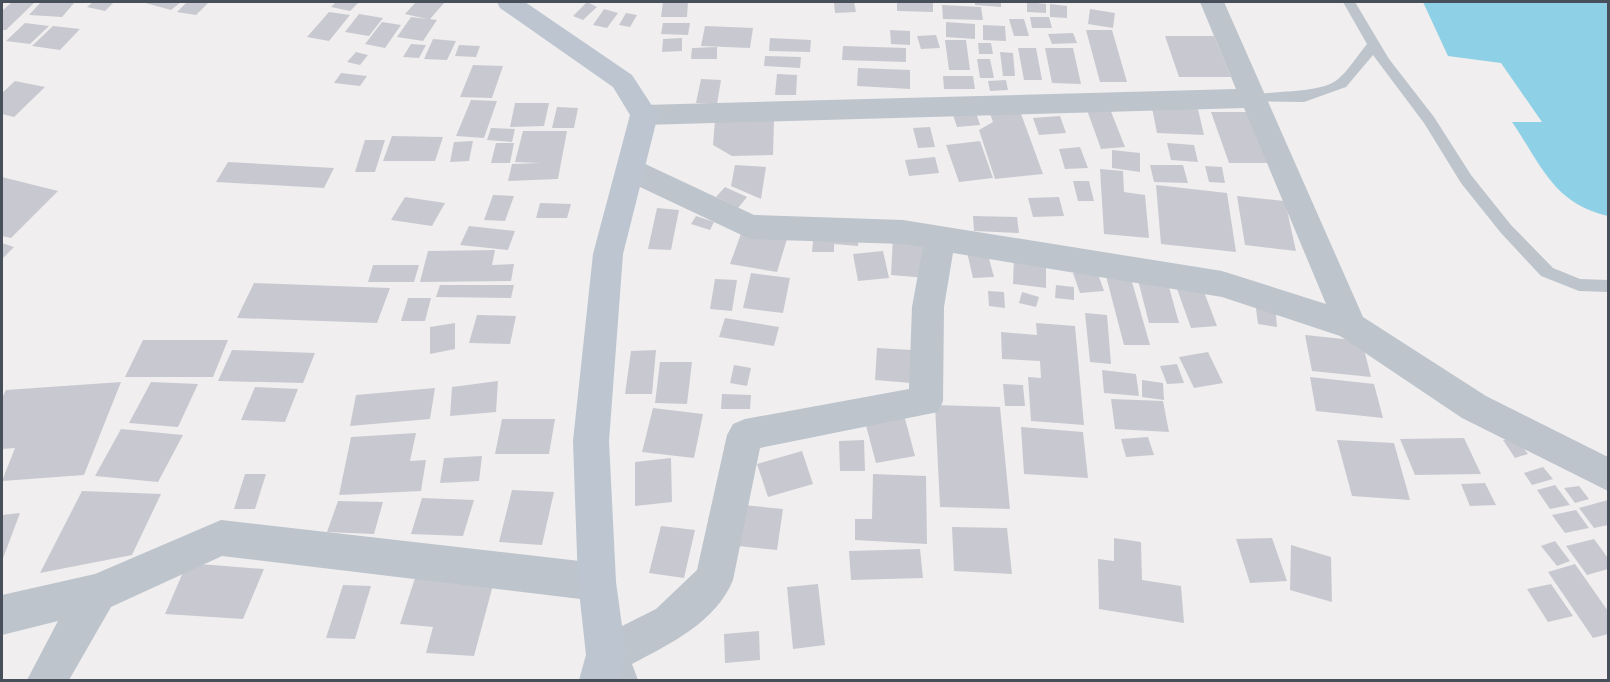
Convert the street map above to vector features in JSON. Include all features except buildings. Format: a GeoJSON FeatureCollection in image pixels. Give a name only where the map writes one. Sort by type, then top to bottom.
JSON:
{"type":"FeatureCollection","features":[{"type":"Feature","properties":{"kind":"main road"},"geometry":{"type":"LineString","coordinates":[[509,2],[623,81],[644,115],[608,254],[591,441],[597,582],[608,672]]}},
{"type":"Feature","properties":{"kind":"street"},"geometry":{"type":"LineString","coordinates":[[1212,2],[1351,326]]}},
{"type":"Feature","properties":{"kind":"street"},"geometry":{"type":"LineString","coordinates":[[644,115],[1254,99]]}},
{"type":"Feature","properties":{"kind":"street"},"geometry":{"type":"LineString","coordinates":[[631,170],[750,226],[903,232],[1056,260],[1222,284],[1351,326],[1474,407],[1608,475]]}},
{"type":"Feature","properties":{"kind":"street"},"geometry":{"type":"LineString","coordinates":[[608,672],[670,623],[714,580],[745,435],[926,402],[928,307],[940,238]]}},
{"type":"Feature","properties":{"kind":"street"},"geometry":{"type":"LineString","coordinates":[[2,615],[97,593],[221,538],[597,582]]}},
{"type":"Feature","properties":{"kind":"street"},"geometry":{"type":"LineString","coordinates":[[47,681],[97,593]]}},
{"type":"Feature","properties":{"kind":"lane"},"geometry":{"type":"LineString","coordinates":[[1349,2],[1384,62],[1429,120],[1466,179],[1506,229],[1547,272],[1579,285],[1608,286]]}},
{"type":"Feature","properties":{"kind":"lane"},"geometry":{"type":"LineString","coordinates":[[1254,99],[1304,98],[1341,84],[1374,45]]}},
{"type":"Feature","properties":{"kind":"water"},"geometry":{"type":"Polygon","coordinates":[[[1423,2],[1608,2],[1608,216],[1574,202],[1551,181],[1512,122],[1542,122],[1501,63],[1448,56],[1423,2]]]}}]}
